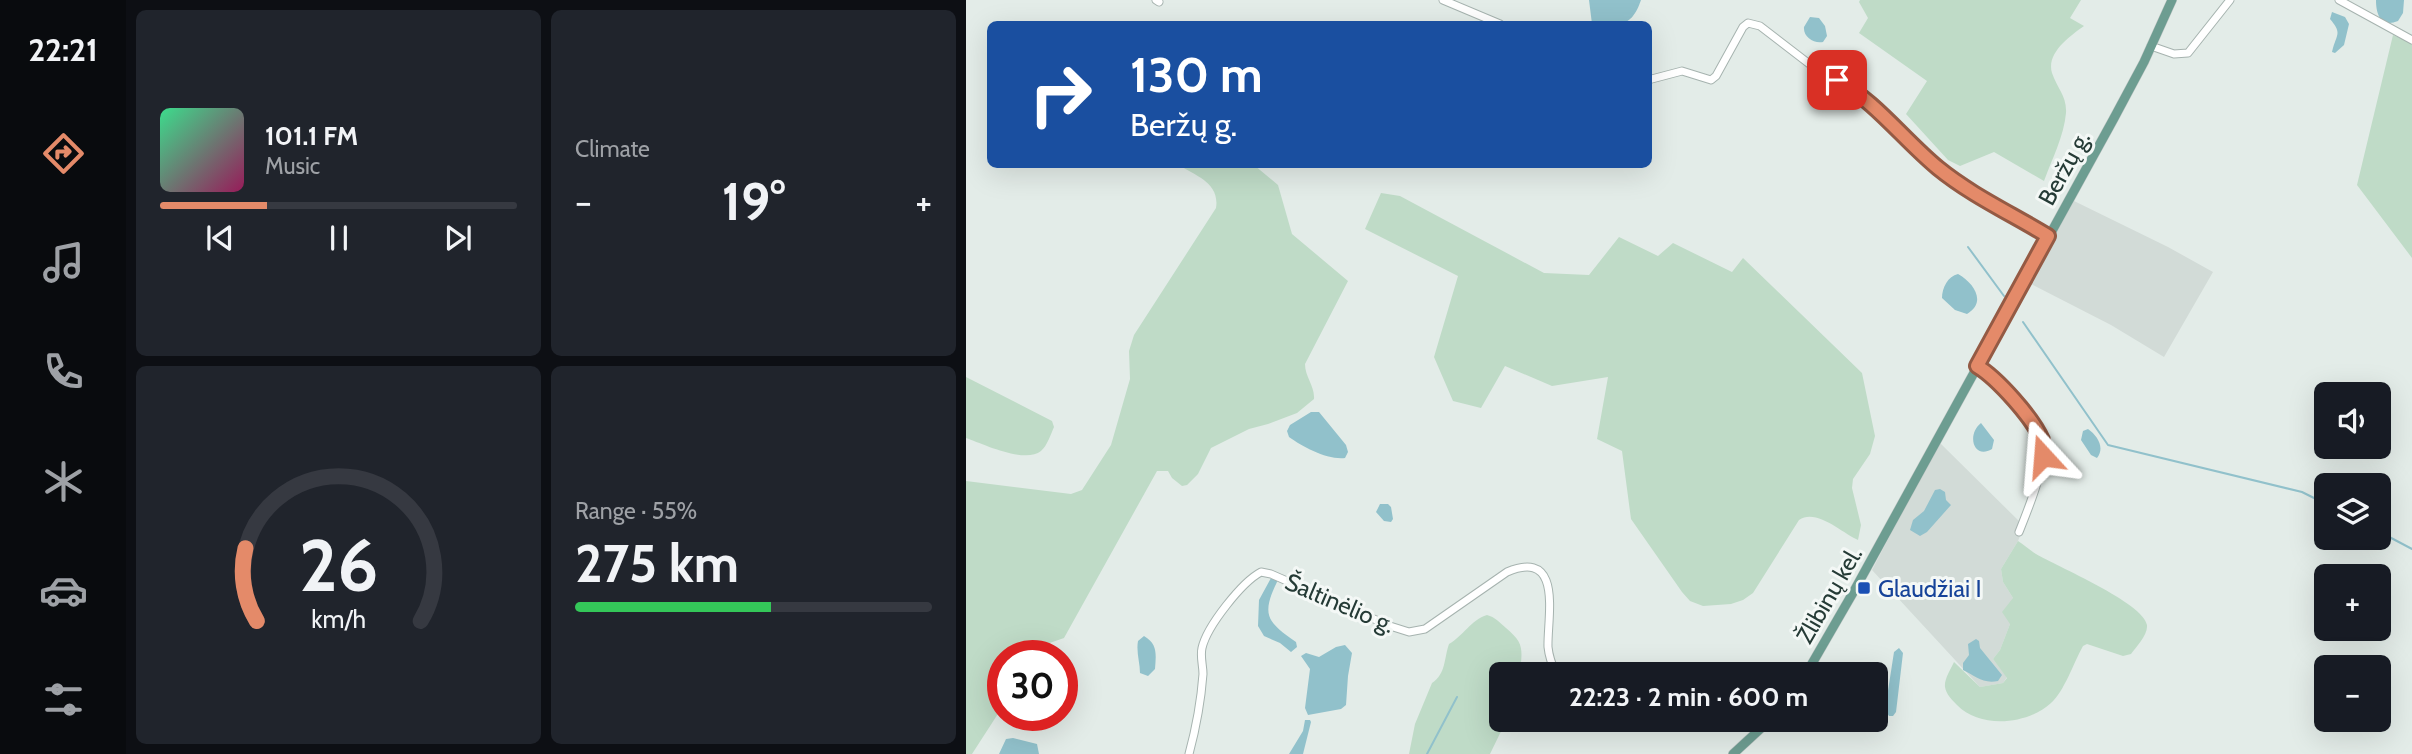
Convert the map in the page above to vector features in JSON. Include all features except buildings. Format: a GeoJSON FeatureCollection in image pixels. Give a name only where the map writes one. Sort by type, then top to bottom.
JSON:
{"type":"FeatureCollection","features":[{"type":"Feature","properties":{"kind":"main road","name":"Beržų g."},"geometry":{"type":"LineString","coordinates":[[1884,536],[2151,46],[2172,0]]}},
{"type":"Feature","properties":{"kind":"main road","name":"Žlibinų kel."},"geometry":{"type":"LineString","coordinates":[[1813,662],[1884,536]]}},
{"type":"Feature","properties":{"kind":"main road"},"geometry":{"type":"LineString","coordinates":[[1733,754],[1757,732]]}},
{"type":"Feature","properties":{"kind":"street"},"geometry":{"type":"LineString","coordinates":[[1443,0],[1493,21]]}},
{"type":"Feature","properties":{"kind":"street"},"geometry":{"type":"LineString","coordinates":[[2151,46],[2175,54],[2188,53],[2230,0]]}},
{"type":"Feature","properties":{"kind":"street"},"geometry":{"type":"LineString","coordinates":[[2339,0],[2412,40]]}},
{"type":"Feature","properties":{"kind":"street"},"geometry":{"type":"LineString","coordinates":[[1652,79],[1682,71],[1711,80],[1716,76],[1743,27],[1748,23],[1760,26],[1812,65],[1855,90],[1952,178],[2048,236]]}},
{"type":"Feature","properties":{"kind":"street"},"geometry":{"type":"LineString","coordinates":[[1977,366],[1997,382],[2025,414],[2043,444],[2043,456],[2031,502],[2019,532]]}},
{"type":"Feature","properties":{"kind":"street","name":"Šaltinėlio g."},"geometry":{"type":"LineString","coordinates":[[1189,754],[1202,684],[1201,655],[1204,642],[1231,601],[1261,572],[1272,574],[1409,632],[1425,629],[1507,572],[1522,567],[1531,568],[1538,571],[1549,585],[1551,606],[1548,651],[1552,662]]}},
{"type":"Feature","properties":{"kind":"shaded area"},"geometry":{"type":"Polygon","coordinates":[[[2072,200],[2213,272],[2164,357],[2111,325],[2027,282],[2072,200]]]}},
{"type":"Feature","properties":{"kind":"shaded area"},"geometry":{"type":"Polygon","coordinates":[[[1939,442],[2024,526],[2001,569],[2003,582],[2013,598],[2010,624],[2000,650],[1993,659],[2007,677],[2003,683],[1980,687],[1872,570],[1939,442]]]}},
{"type":"Feature","properties":{"kind":"green space"},"geometry":{"type":"Polygon","coordinates":[[[1860,0],[2081,0],[2070,18],[2084,26],[2060,46],[2052,59],[2052,73],[2063,97],[2066,113],[2060,139],[2044,181],[1994,152],[1960,166],[1948,160],[1906,114],[1927,81],[1859,33],[1868,18],[1860,0]]]}},
{"type":"Feature","properties":{"kind":"green space"},"geometry":{"type":"Polygon","coordinates":[[[2393,35],[2412,43],[2412,258],[2357,185],[2393,35]]]}},
{"type":"Feature","properties":{"kind":"green space"},"geometry":{"type":"Polygon","coordinates":[[[1184,168],[1258,168],[1278,185],[1292,234],[1348,281],[1305,364],[1314,399],[1297,413],[1249,429],[1211,448],[1198,474],[1187,485],[1182,486],[1168,471],[1157,471],[1064,638],[987,640],[987,731],[972,754],[966,754],[966,481],[1071,494],[1082,490],[1111,445],[1130,379],[1129,351],[1134,335],[1216,208],[1214,192],[1205,181],[1184,168]]]}},
{"type":"Feature","properties":{"kind":"green space"},"geometry":{"type":"Polygon","coordinates":[[[1381,193],[1400,196],[1544,273],[1589,275],[1619,237],[1658,256],[1673,243],[1732,272],[1743,258],[1862,373],[1875,436],[1870,454],[1853,479],[1852,488],[1861,525],[1858,540],[1822,519],[1806,517],[1799,520],[1753,593],[1731,604],[1703,606],[1690,601],[1631,519],[1622,451],[1597,439],[1608,377],[1552,386],[1505,366],[1481,408],[1453,401],[1434,357],[1458,276],[1365,229],[1381,193]]]}},
{"type":"Feature","properties":{"kind":"green space"},"geometry":{"type":"Polygon","coordinates":[[[966,377],[1052,421],[1054,427],[1043,449],[1034,454],[1015,454],[966,438],[966,377]]]}},
{"type":"Feature","properties":{"kind":"green space"},"geometry":{"type":"Polygon","coordinates":[[[2018,541],[2036,554],[2131,606],[2142,616],[2147,629],[2131,654],[2123,656],[2087,644],[2083,646],[2051,703],[2017,720],[1991,721],[1967,713],[1957,705],[1948,694],[1945,684],[1954,662],[1980,687],[2003,683],[2007,678],[1993,659],[2000,650],[2010,624],[2002,612],[2013,598],[2003,582],[2001,569],[2018,541]]]}},
{"type":"Feature","properties":{"kind":"green space"},"geometry":{"type":"Polygon","coordinates":[[[1487,615],[1497,620],[1512,634],[1521,648],[1521,662],[1489,662],[1489,732],[1501,732],[1490,754],[1409,754],[1415,724],[1432,683],[1442,670],[1449,644],[1487,615]]]}},
{"type":"Feature","properties":{"kind":"water"},"geometry":{"type":"Polygon","coordinates":[[[1589,0],[1641,0],[1628,21],[1592,21],[1589,0]]]}},
{"type":"Feature","properties":{"kind":"water"},"geometry":{"type":"Polygon","coordinates":[[[2376,0],[2404,0],[2403,13],[2398,21],[2387,23],[2381,19],[2376,0]]]}},
{"type":"Feature","properties":{"kind":"water"},"geometry":{"type":"Polygon","coordinates":[[[2332,12],[2345,17],[2349,24],[2344,45],[2335,53],[2332,52],[2337,31],[2330,19],[2332,12]]]}},
{"type":"Feature","properties":{"kind":"water"},"geometry":{"type":"Polygon","coordinates":[[[1810,17],[1819,18],[1825,26],[1827,36],[1823,42],[1813,41],[1805,34],[1804,27],[1810,17]]]}},
{"type":"Feature","properties":{"kind":"water"},"geometry":{"type":"Polygon","coordinates":[[[1958,274],[1969,282],[1976,293],[1976,304],[1967,314],[1955,310],[1942,298],[1946,283],[1958,274]]]}},
{"type":"Feature","properties":{"kind":"water"},"geometry":{"type":"Polygon","coordinates":[[[1311,412],[1319,412],[1346,445],[1348,452],[1345,458],[1323,455],[1289,437],[1287,431],[1290,425],[1311,412]]]}},
{"type":"Feature","properties":{"kind":"water"},"geometry":{"type":"Polygon","coordinates":[[[1981,423],[1994,440],[1992,449],[1986,452],[1974,445],[1974,434],[1981,423]]]}},
{"type":"Feature","properties":{"kind":"water"},"geometry":{"type":"Polygon","coordinates":[[[2088,429],[2099,442],[2097,458],[2091,455],[2081,440],[2083,431],[2088,429]]]}},
{"type":"Feature","properties":{"kind":"water"},"geometry":{"type":"Polygon","coordinates":[[[1935,490],[1945,492],[1946,500],[1951,505],[1927,532],[1920,536],[1910,530],[1913,520],[1924,511],[1935,490]]]}},
{"type":"Feature","properties":{"kind":"water"},"geometry":{"type":"Polygon","coordinates":[[[1380,504],[1388,504],[1391,507],[1391,522],[1384,521],[1376,512],[1380,504]]]}},
{"type":"Feature","properties":{"kind":"water"},"geometry":{"type":"Polygon","coordinates":[[[1271,578],[1277,579],[1277,582],[1268,610],[1273,623],[1296,642],[1297,647],[1291,652],[1280,643],[1264,636],[1258,626],[1259,600],[1271,578]]]}},
{"type":"Feature","properties":{"kind":"water"},"geometry":{"type":"Polygon","coordinates":[[[1144,636],[1154,646],[1156,655],[1155,669],[1148,676],[1140,673],[1138,653],[1138,641],[1144,636]]]}},
{"type":"Feature","properties":{"kind":"water"},"geometry":{"type":"Polygon","coordinates":[[[1976,639],[2002,675],[1998,681],[1983,680],[1963,670],[1963,663],[1969,655],[1968,644],[1976,639]]]}},
{"type":"Feature","properties":{"kind":"water"},"geometry":{"type":"Polygon","coordinates":[[[1345,645],[1352,653],[1346,705],[1341,709],[1308,715],[1305,708],[1310,669],[1301,656],[1306,653],[1319,657],[1345,645]]]}},
{"type":"Feature","properties":{"kind":"water"},"geometry":{"type":"Polygon","coordinates":[[[1899,648],[1903,653],[1896,712],[1889,716],[1888,691],[1894,652],[1899,648]]]}},
{"type":"Feature","properties":{"kind":"water"},"geometry":{"type":"Polygon","coordinates":[[[1305,720],[1311,722],[1303,754],[1289,754],[1303,731],[1305,720]]]}},
{"type":"Feature","properties":{"kind":"water"},"geometry":{"type":"Polygon","coordinates":[[[1013,738],[1037,744],[1039,754],[999,754],[1006,739],[1013,738]]]}},
{"type":"Feature","properties":{"kind":"waterway"},"geometry":{"type":"LineString","coordinates":[[1968,247],[2004,296]]}},
{"type":"Feature","properties":{"kind":"waterway"},"geometry":{"type":"LineString","coordinates":[[2023,322],[2108,445],[2302,492],[2314,498]]}},
{"type":"Feature","properties":{"kind":"waterway"},"geometry":{"type":"LineString","coordinates":[[2391,538],[2412,549]]}},
{"type":"Feature","properties":{"kind":"waterway"},"geometry":{"type":"LineString","coordinates":[[1427,754],[1457,697]]}},
{"type":"Feature","properties":{"kind":"place","name":"Glaudžiai I"},"geometry":{"type":"Point","coordinates":[1864,588]}},
{"type":"Feature","properties":{"kind":"route"},"geometry":{"type":"LineString","coordinates":[[1837,80],[1855,90],[1937,167],[2048,236],[1977,366],[1997,382],[2025,414],[2043,444],[2043,456]]}}]}
